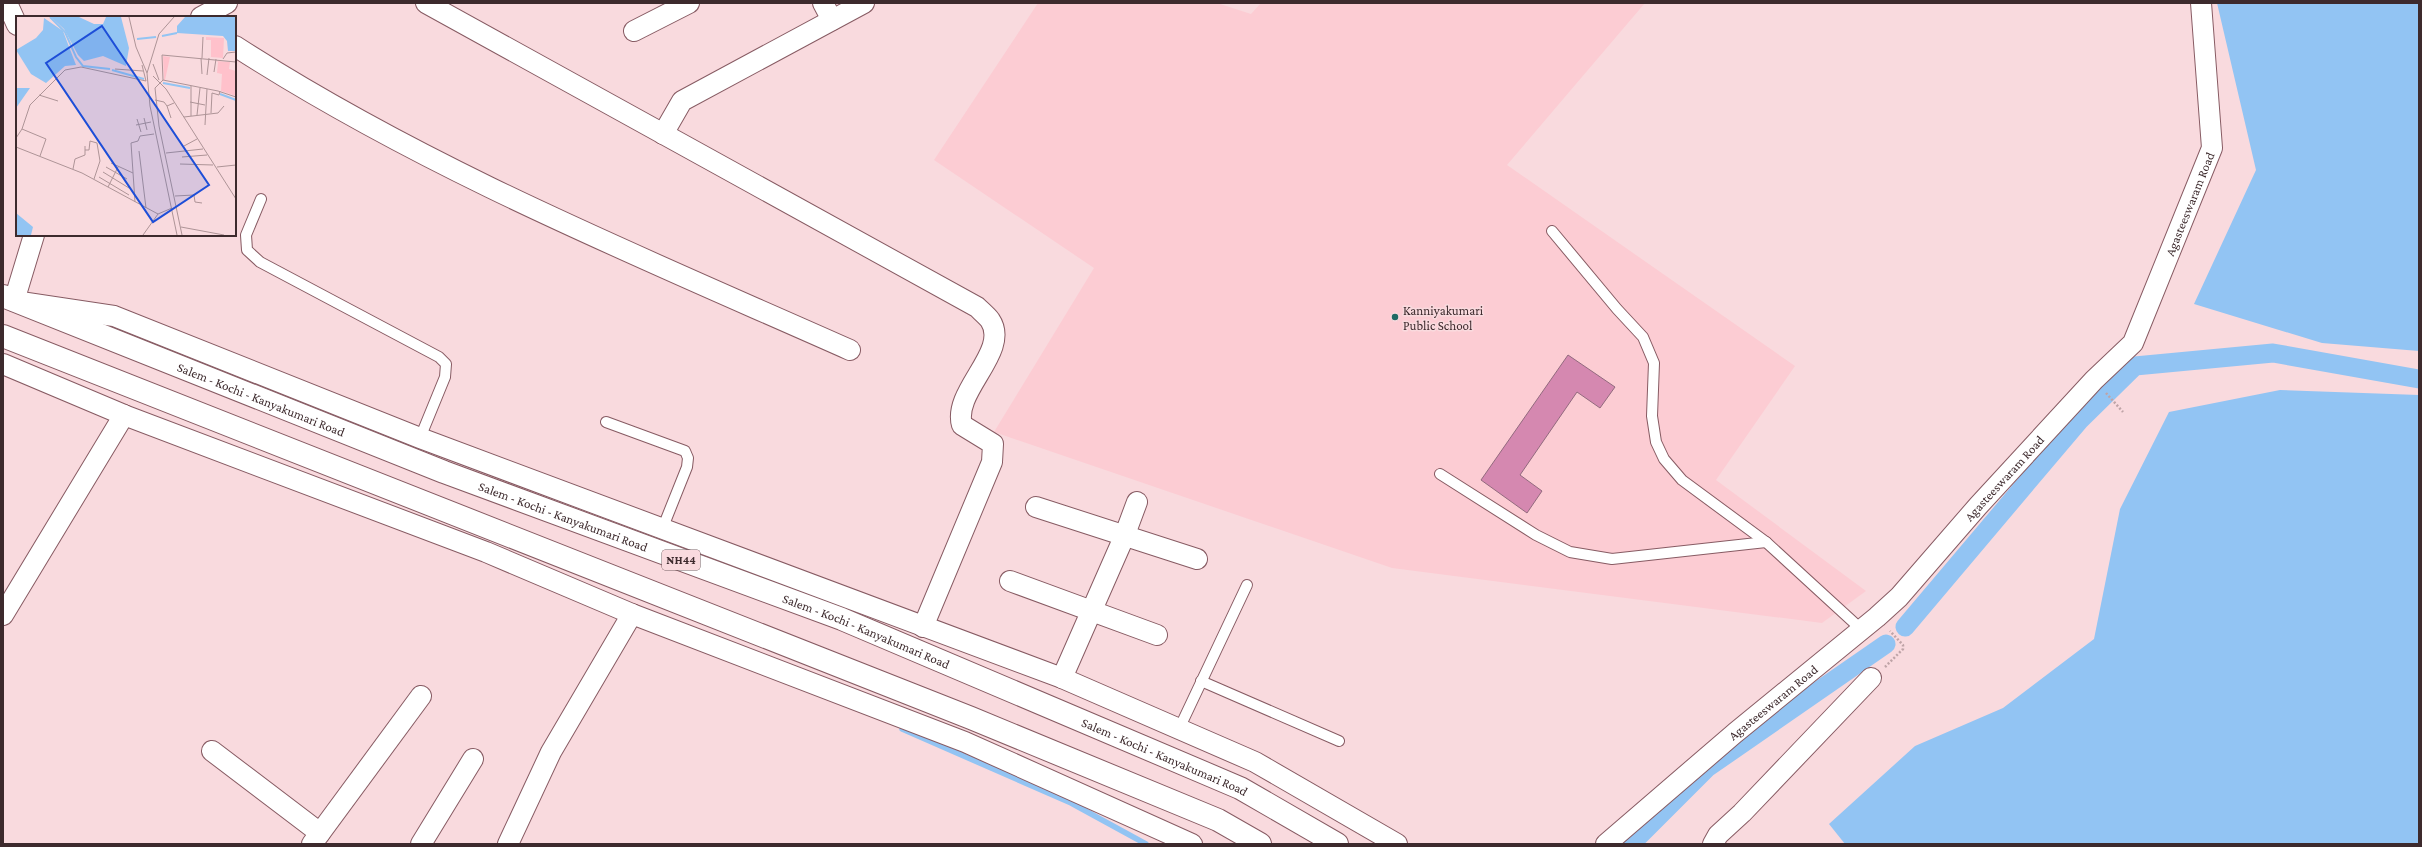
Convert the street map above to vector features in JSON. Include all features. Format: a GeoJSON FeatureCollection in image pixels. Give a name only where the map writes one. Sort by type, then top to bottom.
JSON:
{"type":"FeatureCollection","features":[{"type":"Feature","properties":{"kind":"highway","name":"Salem - Kochi - Kanyakumari Road"},"geometry":{"type":"LineString","coordinates":[[8,299],[444,472],[842,619],[1240,788],[1337,844]]}},
{"type":"Feature","properties":{"kind":"highway"},"geometry":{"type":"LineString","coordinates":[[3,336],[971,718],[1218,820],[1260,844]]}},
{"type":"Feature","properties":{"kind":"street"},"geometry":{"type":"LineString","coordinates":[[8,3],[16,23]]}},
{"type":"Feature","properties":{"kind":"street"},"geometry":{"type":"LineString","coordinates":[[203,16],[226,3]]}},
{"type":"Feature","properties":{"kind":"street"},"geometry":{"type":"LineString","coordinates":[[426,3],[977,307],[990,321],[995,334],[991,351],[965,399],[959,417],[962,425],[993,444],[992,462],[923,627]]}},
{"type":"Feature","properties":{"kind":"street"},"geometry":{"type":"LineString","coordinates":[[634,31],[689,3]]}},
{"type":"Feature","properties":{"kind":"street"},"geometry":{"type":"LineString","coordinates":[[663,134],[682,101],[827,11],[864,3]]}},
{"type":"Feature","properties":{"kind":"street","name":"Agasteeswaram Road"},"geometry":{"type":"LineString","coordinates":[[1606,844],[1735,733],[1877,618],[1899,597],[1978,506],[2094,380],[2133,343],[2212,148],[2201,3]]}},
{"type":"Feature","properties":{"kind":"street"},"geometry":{"type":"LineString","coordinates":[[236,47],[294,84],[406,145],[559,221],[850,350]]}},
{"type":"Feature","properties":{"kind":"street"},"geometry":{"type":"LineString","coordinates":[[34,236],[8,299],[114,316],[420,438],[663,527],[923,627],[1062,678],[1255,762],[1397,844]]}},
{"type":"Feature","properties":{"kind":"street"},"geometry":{"type":"LineString","coordinates":[[3,364],[124,415],[486,552],[632,614],[965,742],[1192,844]]}},
{"type":"Feature","properties":{"kind":"street"},"geometry":{"type":"LineString","coordinates":[[3,615],[124,415]]}},
{"type":"Feature","properties":{"kind":"street"},"geometry":{"type":"LineString","coordinates":[[1062,678],[1124,537],[1137,502]]}},
{"type":"Feature","properties":{"kind":"street"},"geometry":{"type":"LineString","coordinates":[[1036,507],[1124,537],[1197,559]]}},
{"type":"Feature","properties":{"kind":"street"},"geometry":{"type":"LineString","coordinates":[[1010,581],[1157,635]]}},
{"type":"Feature","properties":{"kind":"street"},"geometry":{"type":"LineString","coordinates":[[508,844],[551,752],[632,614]]}},
{"type":"Feature","properties":{"kind":"street"},"geometry":{"type":"LineString","coordinates":[[1713,844],[1718,835],[1742,814],[1871,678]]}},
{"type":"Feature","properties":{"kind":"street"},"geometry":{"type":"LineString","coordinates":[[212,751],[316,838],[421,696]]}},
{"type":"Feature","properties":{"kind":"street"},"geometry":{"type":"LineString","coordinates":[[422,844],[473,759]]}},
{"type":"Feature","properties":{"kind":"lane"},"geometry":{"type":"LineString","coordinates":[[262,199],[246,235],[247,250],[260,262],[439,357],[446,364],[444,377],[420,438]]}},
{"type":"Feature","properties":{"kind":"lane"},"geometry":{"type":"LineString","coordinates":[[1552,231],[1617,309],[1643,337],[1654,363],[1652,416],[1656,442],[1664,459],[1682,480],[1766,542],[1862,630]]}},
{"type":"Feature","properties":{"kind":"lane"},"geometry":{"type":"LineString","coordinates":[[606,422],[685,451],[688,458],[687,467],[663,527]]}},
{"type":"Feature","properties":{"kind":"lane"},"geometry":{"type":"LineString","coordinates":[[1440,474],[1536,535],[1570,552],[1612,559],[1766,542]]}},
{"type":"Feature","properties":{"kind":"lane"},"geometry":{"type":"LineString","coordinates":[[1179,729],[1247,585]]}},
{"type":"Feature","properties":{"kind":"lane"},"geometry":{"type":"LineString","coordinates":[[1201,681],[1339,741]]}},
{"type":"Feature","properties":{"kind":"path"},"geometry":{"type":"LineString","coordinates":[[2113,401],[2124,412]]}},
{"type":"Feature","properties":{"kind":"path"},"geometry":{"type":"LineString","coordinates":[[1871,678],[1898,656],[1903,649],[1903,645],[1877,618]]}},
{"type":"Feature","properties":{"kind":"shaded area","name":"Kanniyakumari Public School"},"geometry":{"type":"Polygon","coordinates":[[[1038,3],[1217,3],[1251,14],[1261,3],[1645,3],[1507,165],[1795,366],[1716,480],[1866,591],[1822,623],[1392,568],[994,432],[1094,268],[934,160],[1038,3]]]}},
{"type":"Feature","properties":{"kind":"water"},"geometry":{"type":"Polygon","coordinates":[[[2217,3],[2419,3],[2419,351],[2322,343],[2194,304],[2256,170],[2217,3]]]}},
{"type":"Feature","properties":{"kind":"water"},"geometry":{"type":"Polygon","coordinates":[[[2280,390],[2419,395],[2419,844],[1845,844],[1829,824],[1915,746],[2003,708],[2094,639],[2120,509],[2169,412],[2280,390]]]}},
{"type":"Feature","properties":{"kind":"building"},"geometry":{"type":"Polygon","coordinates":[[[1568,355],[1615,387],[1600,408],[1577,392],[1520,475],[1542,491],[1527,513],[1481,480],[1568,355]]]}},
{"type":"Feature","properties":{"kind":"waterway"},"geometry":{"type":"LineString","coordinates":[[1905,627],[2079,421],[2135,366],[2273,353],[2419,379]]}},
{"type":"Feature","properties":{"kind":"waterway"},"geometry":{"type":"LineString","coordinates":[[1631,844],[1707,768],[1886,644]]}},
{"type":"Feature","properties":{"kind":"waterway"},"geometry":{"type":"LineString","coordinates":[[902,729],[1071,803],[1146,844]]}},
{"type":"Feature","properties":{"kind":"place","name":"Kanniyakumari Public School"},"geometry":{"type":"Point","coordinates":[1395,317]}}]}
